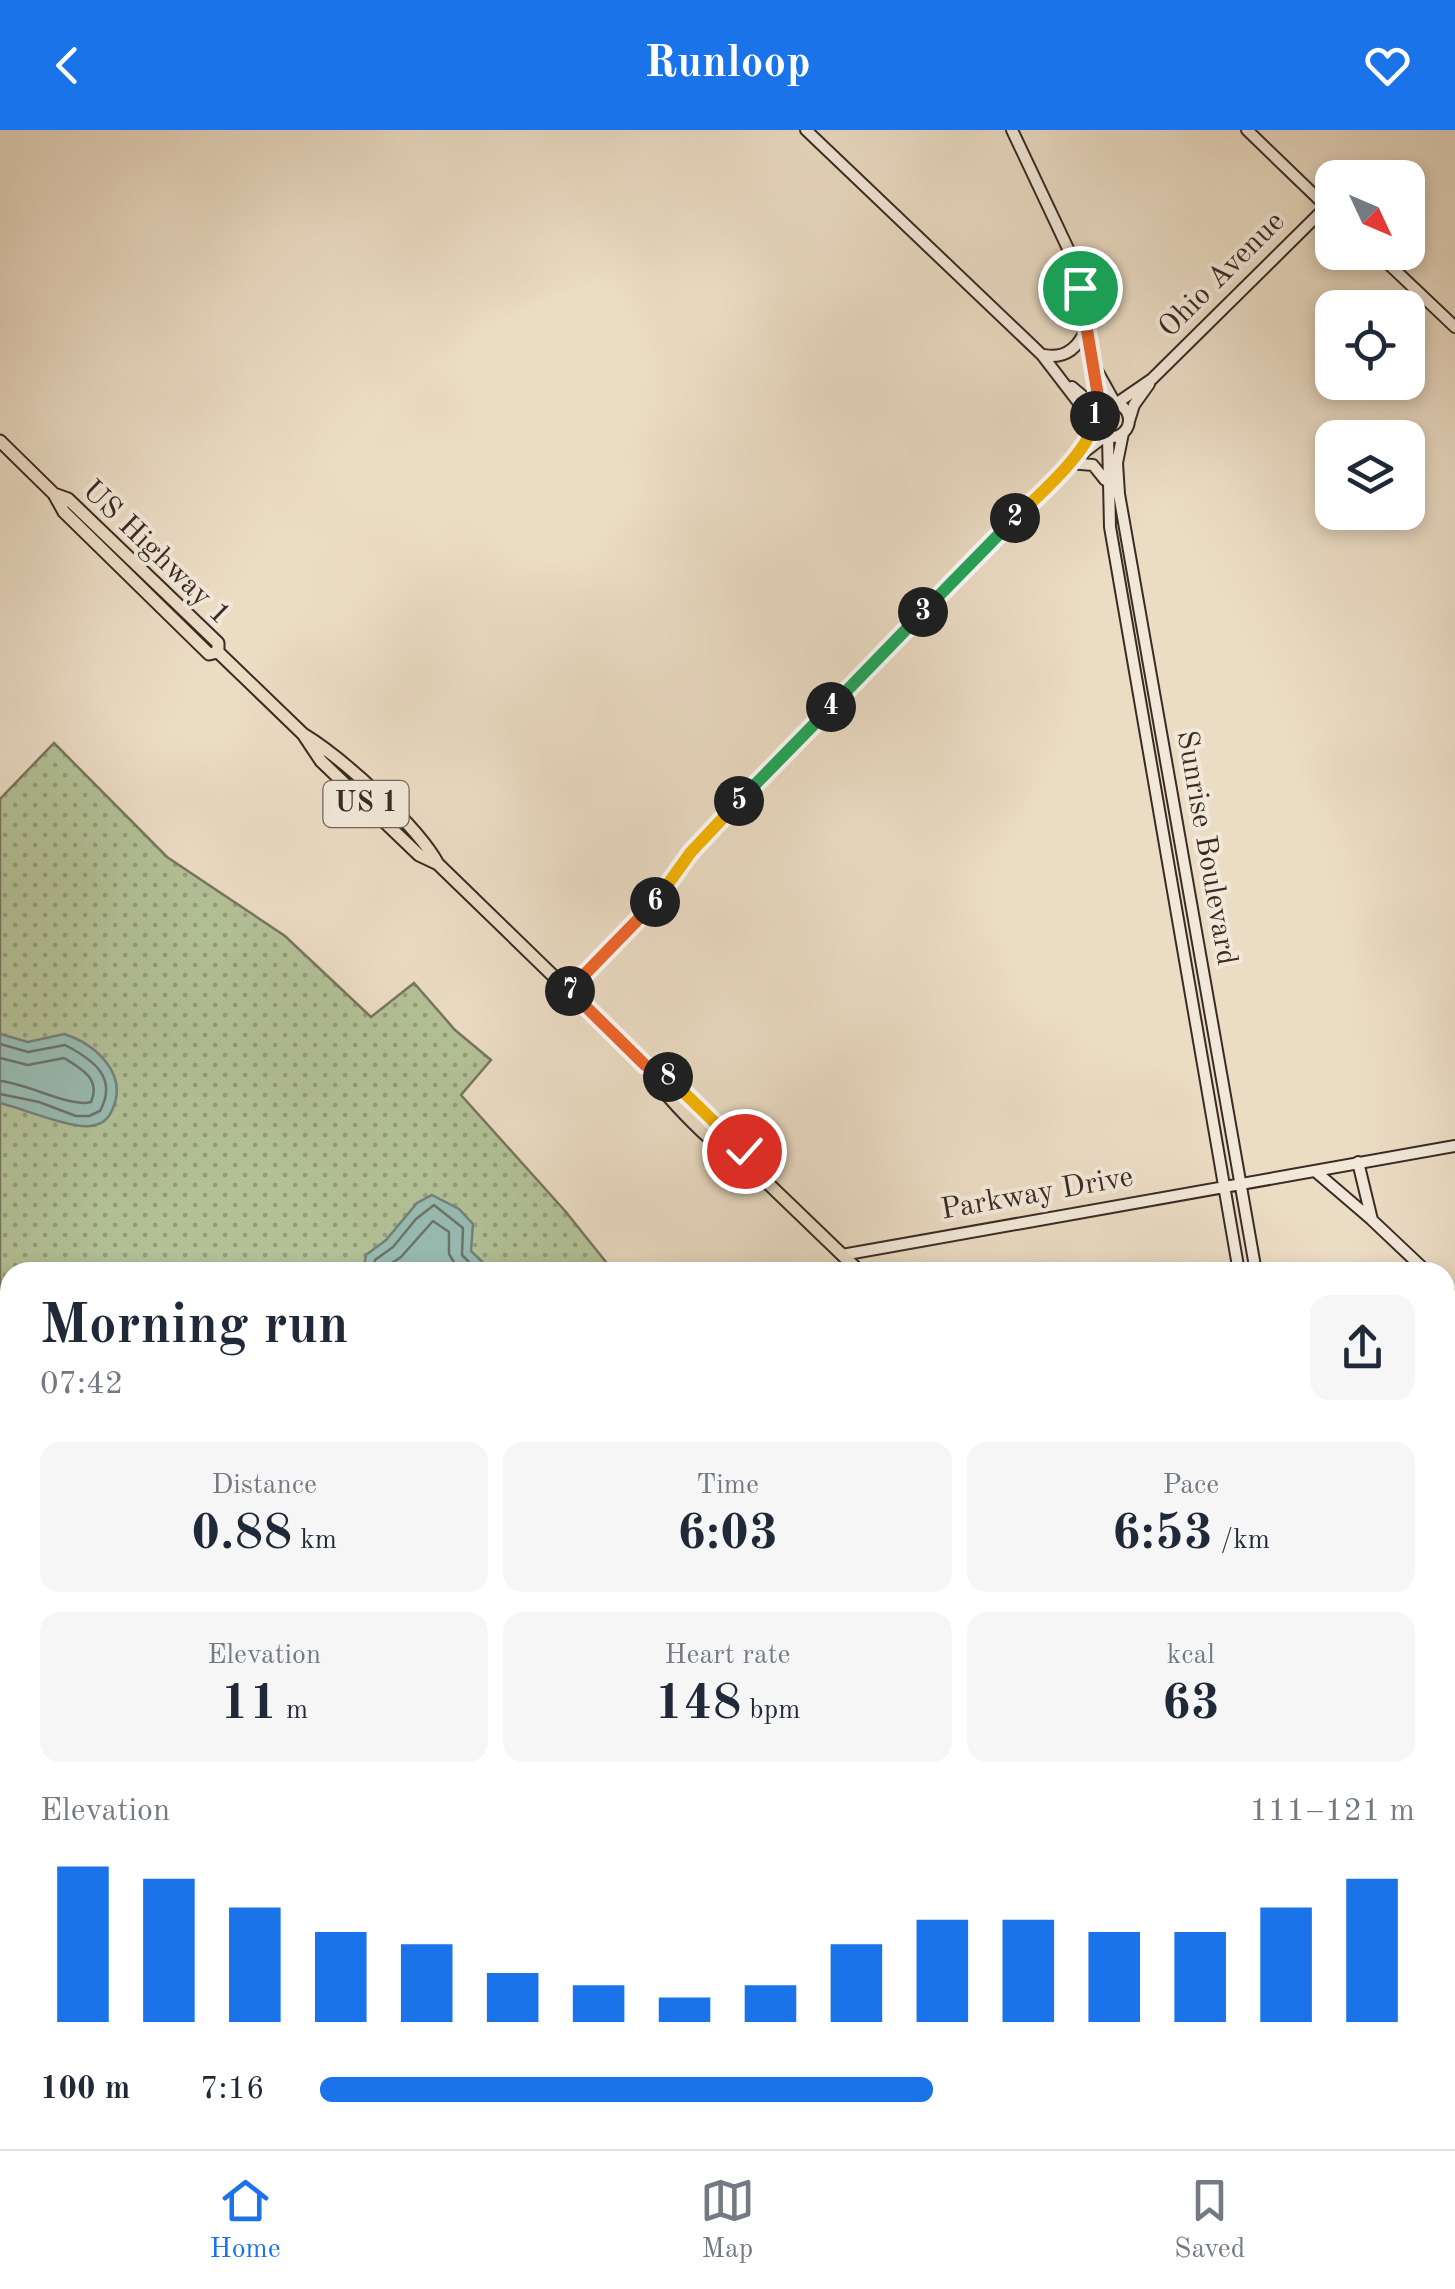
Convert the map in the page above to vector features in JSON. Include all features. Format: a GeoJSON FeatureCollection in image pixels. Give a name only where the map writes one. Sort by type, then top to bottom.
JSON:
{"type":"FeatureCollection","features":[{"type":"Feature","properties":{"kind":"main road","name":"US Highway 1"},"geometry":{"type":"LineString","coordinates":[[0,441],[54,494],[64,512],[209,654],[218,652],[303,734],[330,750],[428,846],[438,864],[645,1065],[667,1076],[744,1151],[752,1168],[849,1262]]}},
{"type":"Feature","properties":{"kind":"street"},"geometry":{"type":"LineString","coordinates":[[806,130],[1042,355],[1106,436]]}},
{"type":"Feature","properties":{"kind":"street"},"geometry":{"type":"LineString","coordinates":[[1012,130],[1071,256],[1080,288],[1099,408],[1095,424],[1070,463]]}},
{"type":"Feature","properties":{"kind":"street"},"geometry":{"type":"LineString","coordinates":[[1247,130],[1315,195]]}},
{"type":"Feature","properties":{"kind":"street","name":"Ohio Avenue"},"geometry":{"type":"LineString","coordinates":[[1116,403],[1152,379],[1315,223]]}},
{"type":"Feature","properties":{"kind":"street"},"geometry":{"type":"LineString","coordinates":[[1395,270],[1455,327]]}},
{"type":"Feature","properties":{"kind":"street"},"geometry":{"type":"LineString","coordinates":[[1042,355],[1068,353],[1085,330]]}},
{"type":"Feature","properties":{"kind":"street"},"geometry":{"type":"LineString","coordinates":[[564,985],[584,975],[648,910],[704,836],[1070,463],[1106,436],[1123,433],[1129,421],[1124,408],[1116,403],[1092,362]]}},
{"type":"Feature","properties":{"kind":"street","name":"Ohio Avenue"},"geometry":{"type":"LineString","coordinates":[[1129,421],[1134,405],[1152,379]]}},
{"type":"Feature","properties":{"kind":"street"},"geometry":{"type":"LineString","coordinates":[[1064,380],[1099,408]]}},
{"type":"Feature","properties":{"kind":"street"},"geometry":{"type":"LineString","coordinates":[[1099,408],[1116,403]]}},
{"type":"Feature","properties":{"kind":"street","name":"Sunrise Boulevard"},"geometry":{"type":"LineString","coordinates":[[1123,433],[1117,464],[1118,494],[1254,1262]]}},
{"type":"Feature","properties":{"kind":"street","name":"Sunrise Boulevard"},"geometry":{"type":"LineString","coordinates":[[1106,436],[1110,527],[1128,643],[1238,1262]]}},
{"type":"Feature","properties":{"kind":"street"},"geometry":{"type":"LineString","coordinates":[[1070,463],[1093,465],[1107,486]]}},
{"type":"Feature","properties":{"kind":"street","name":"Parkway Drive"},"geometry":{"type":"LineString","coordinates":[[842,1256],[1455,1146]]}},
{"type":"Feature","properties":{"kind":"street"},"geometry":{"type":"LineString","coordinates":[[1358,1162],[1372,1220]]}},
{"type":"Feature","properties":{"kind":"street"},"geometry":{"type":"LineString","coordinates":[[1314,1172],[1416,1262]]}},
{"type":"Feature","properties":{"kind":"green space"},"geometry":{"type":"Polygon","coordinates":[[[54,743],[167,857],[285,936],[371,1017],[414,983],[455,1030],[491,1060],[461,1095],[606,1262],[0,1262],[0,799],[54,743]]]}},
{"type":"Feature","properties":{"kind":"water"},"geometry":{"type":"Polygon","coordinates":[[[0,1034],[28,1042],[64,1034],[87,1045],[106,1062],[116,1083],[109,1115],[98,1124],[82,1126],[0,1103],[0,1034]]]}},
{"type":"Feature","properties":{"kind":"water"},"geometry":{"type":"Polygon","coordinates":[[[432,1195],[459,1209],[473,1224],[471,1251],[483,1262],[365,1262],[366,1255],[386,1240],[417,1203],[432,1195]]]}},
{"type":"Feature","properties":{"kind":"route"},"geometry":{"type":"LineString","coordinates":[[744,1151],[667,1076],[645,1065],[564,985],[584,975],[648,910],[704,836],[1070,463],[1095,425],[1100,408],[1080,288]]}}]}
